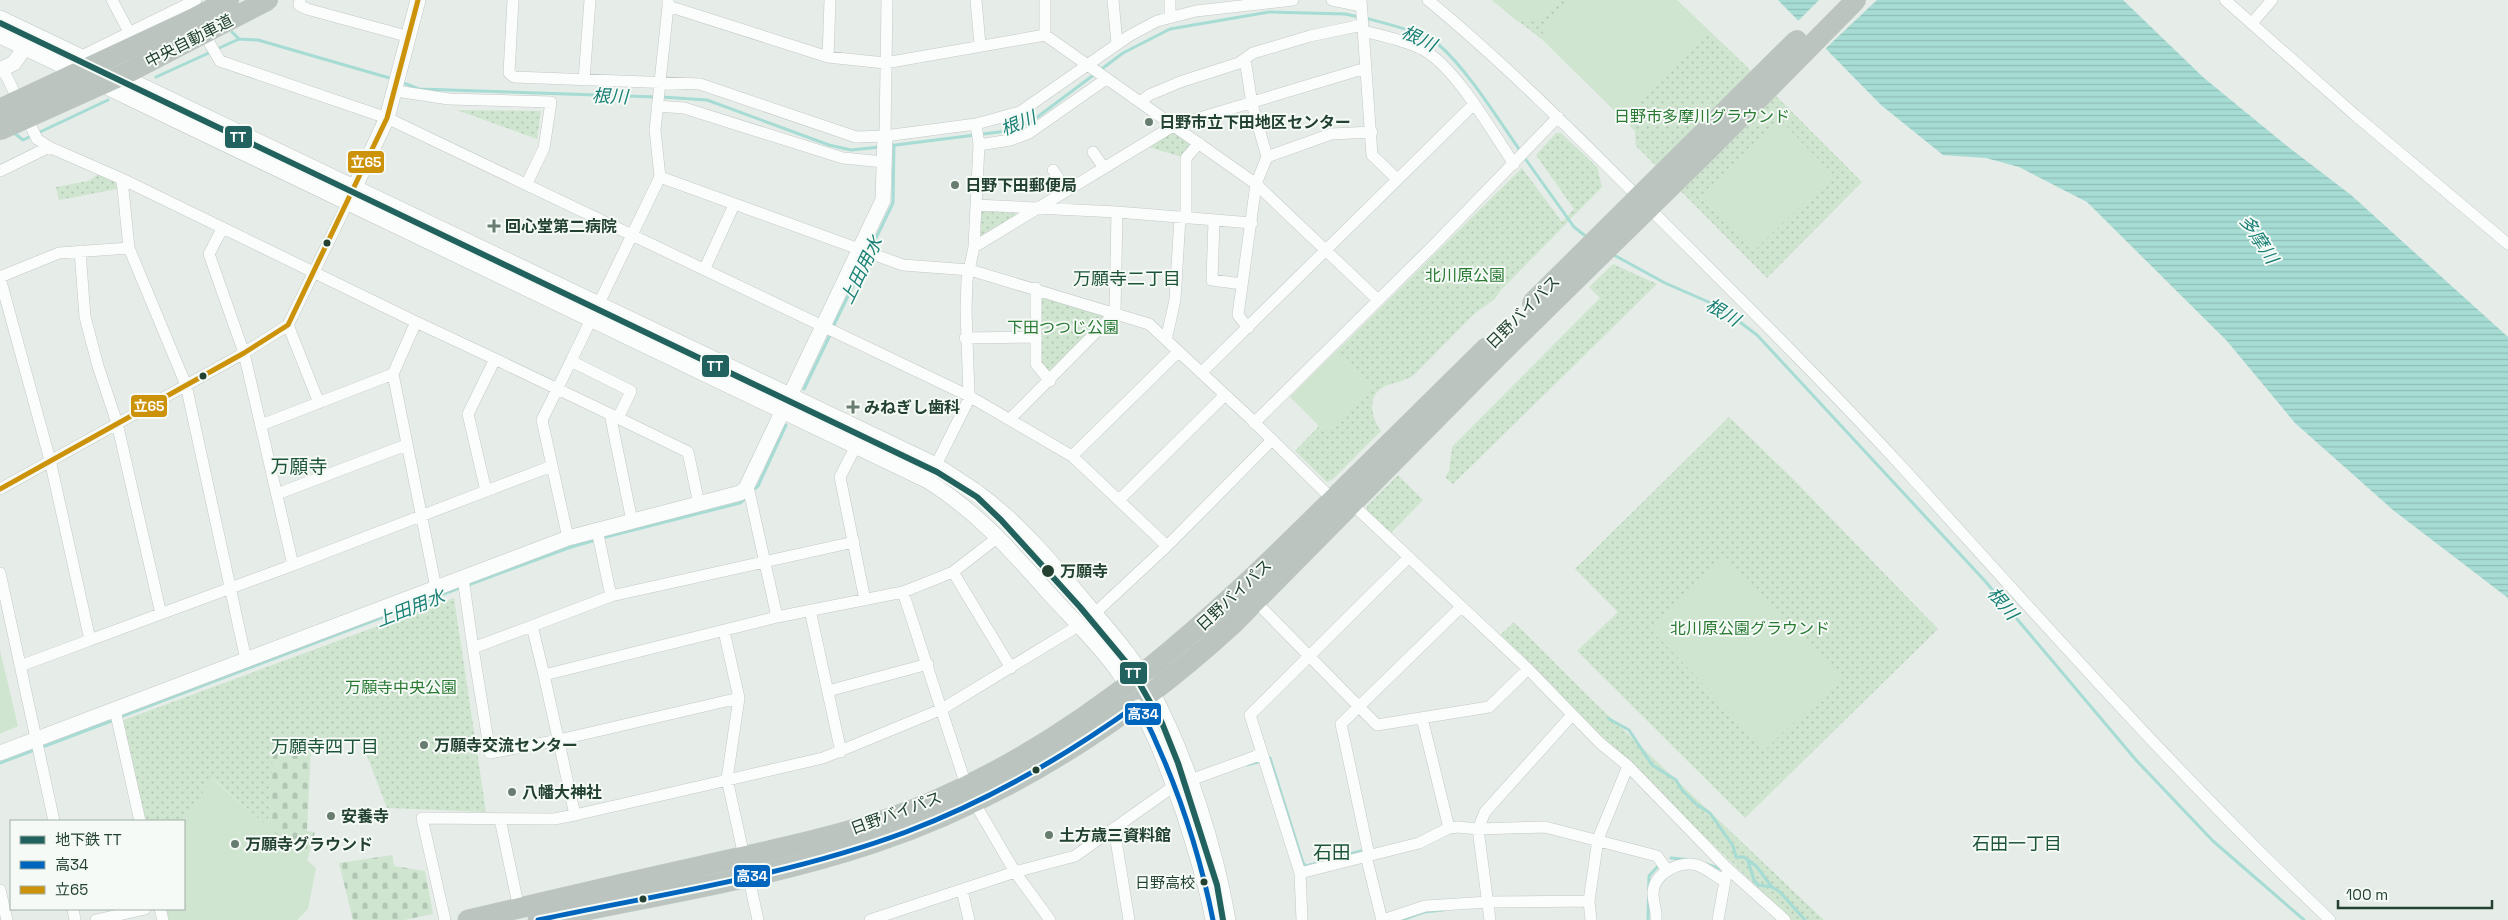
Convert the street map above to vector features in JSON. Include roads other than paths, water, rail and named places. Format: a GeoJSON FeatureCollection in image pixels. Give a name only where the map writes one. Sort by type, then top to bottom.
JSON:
{"type":"FeatureCollection","features":[{"type":"Feature","properties":{"kind":"highway","name":"中央自動車道"},"geometry":{"type":"LineString","coordinates":[[0,109],[193,19],[228,0]]}},
{"type":"Feature","properties":{"kind":"highway","name":"中央自動車道"},"geometry":{"type":"LineString","coordinates":[[0,130],[129,72],[268,0]]}},
{"type":"Feature","properties":{"kind":"highway","name":"日野バイパス"},"geometry":{"type":"LineString","coordinates":[[538,920],[748,876],[872,844],[939,819],[970,794],[1135,681],[1210,618],[1342,501],[1491,353],[1837,0]]}},
{"type":"Feature","properties":{"kind":"highway","name":"日野バイパス"},"geometry":{"type":"LineString","coordinates":[[1491,353],[1711,147],[1856,0]]}},
{"type":"Feature","properties":{"kind":"highway","name":"日野バイパス"},"geometry":{"type":"LineString","coordinates":[[468,920],[804,842],[970,794],[1058,758],[1146,699],[1197,657],[1255,601],[1342,501]]}},
{"type":"Feature","properties":{"kind":"main road"},"geometry":{"type":"LineString","coordinates":[[347,204],[387,118],[410,38],[418,0]]}},
{"type":"Feature","properties":{"kind":"main road"},"geometry":{"type":"LineString","coordinates":[[0,18],[936,465],[978,493],[1017,527],[1052,562],[1095,613],[1146,699],[1189,779],[1222,883],[1228,920]]}},
{"type":"Feature","properties":{"kind":"main road"},"geometry":{"type":"LineString","coordinates":[[1,70],[14,62],[34,34]]}},
{"type":"Feature","properties":{"kind":"main road"},"geometry":{"type":"LineString","coordinates":[[0,36],[928,481],[965,506],[998,536],[1119,672],[1135,681]]}},
{"type":"Feature","properties":{"kind":"main road"},"geometry":{"type":"LineString","coordinates":[[82,56],[74,60],[71,65],[112,89]]}},
{"type":"Feature","properties":{"kind":"main road"},"geometry":{"type":"LineString","coordinates":[[0,753],[38,745],[117,716],[246,660],[436,588],[464,584],[568,538],[598,536],[632,521],[747,490],[782,411],[829,329],[866,251],[883,200],[885,136]]}},
{"type":"Feature","properties":{"kind":"main road"},"geometry":{"type":"LineString","coordinates":[[1146,699],[1207,887],[1212,920]]}},
{"type":"Feature","properties":{"kind":"street"},"geometry":{"type":"LineString","coordinates":[[112,0],[129,32]]}},
{"type":"Feature","properties":{"kind":"street"},"geometry":{"type":"LineString","coordinates":[[300,0],[299,5],[307,9],[410,38]]}},
{"type":"Feature","properties":{"kind":"street"},"geometry":{"type":"LineString","coordinates":[[514,0],[510,73],[514,77],[660,84],[700,84],[856,137],[885,136],[976,124],[1020,112],[1090,67],[1117,44],[1143,28],[1170,17],[1227,4],[1285,0]]}},
{"type":"Feature","properties":{"kind":"street"},"geometry":{"type":"LineString","coordinates":[[584,80],[590,0]]}},
{"type":"Feature","properties":{"kind":"street"},"geometry":{"type":"LineString","coordinates":[[828,57],[830,0]]}},
{"type":"Feature","properties":{"kind":"street"},"geometry":{"type":"LineString","coordinates":[[885,136],[887,0]]}},
{"type":"Feature","properties":{"kind":"street"},"geometry":{"type":"LineString","coordinates":[[976,0],[980,45]]}},
{"type":"Feature","properties":{"kind":"street"},"geometry":{"type":"LineString","coordinates":[[1044,0],[1045,35]]}},
{"type":"Feature","properties":{"kind":"street"},"geometry":{"type":"LineString","coordinates":[[1114,0],[1117,44]]}},
{"type":"Feature","properties":{"kind":"street"},"geometry":{"type":"LineString","coordinates":[[1170,0],[1170,17]]}},
{"type":"Feature","properties":{"kind":"street"},"geometry":{"type":"LineString","coordinates":[[1332,0],[1361,5],[1372,132],[1372,154],[1396,180]]}},
{"type":"Feature","properties":{"kind":"street"},"geometry":{"type":"LineString","coordinates":[[1428,0],[1470,35],[1558,117],[1832,393],[2194,786],[2330,920]]}},
{"type":"Feature","properties":{"kind":"street"},"geometry":{"type":"LineString","coordinates":[[2225,0],[2508,244]]}},
{"type":"Feature","properties":{"kind":"street"},"geometry":{"type":"LineString","coordinates":[[2252,23],[2272,0]]}},
{"type":"Feature","properties":{"kind":"street"},"geometry":{"type":"LineString","coordinates":[[82,56],[192,2],[211,46],[220,61],[387,118],[705,268],[969,396],[1072,456],[1167,546]]}},
{"type":"Feature","properties":{"kind":"street"},"geometry":{"type":"LineString","coordinates":[[568,538],[542,420],[660,177],[655,130],[668,3],[828,57],[885,63],[1045,35],[1256,184],[1378,300]]}},
{"type":"Feature","properties":{"kind":"street"},"geometry":{"type":"LineString","coordinates":[[1140,102],[1149,95],[1245,59],[1253,53],[1310,36],[1363,27],[1412,45],[1430,54],[1443,65],[1516,162]]}},
{"type":"Feature","properties":{"kind":"street"},"geometry":{"type":"LineString","coordinates":[[1245,59],[1252,104],[1267,157],[1256,184],[1238,315],[1248,328]]}},
{"type":"Feature","properties":{"kind":"street"},"geometry":{"type":"LineString","coordinates":[[974,247],[1173,126],[1252,104],[1366,68]]}},
{"type":"Feature","properties":{"kind":"street"},"geometry":{"type":"LineString","coordinates":[[1,70],[34,134],[49,146],[122,179],[222,229],[688,452],[699,504]]}},
{"type":"Feature","properties":{"kind":"street"},"geometry":{"type":"LineString","coordinates":[[979,145],[1010,140],[1029,133],[1104,77]]}},
{"type":"Feature","properties":{"kind":"street"},"geometry":{"type":"LineString","coordinates":[[398,83],[449,99],[550,102],[544,148],[527,183]]}},
{"type":"Feature","properties":{"kind":"street"},"geometry":{"type":"LineString","coordinates":[[657,104],[684,108],[843,158],[884,162]]}},
{"type":"Feature","properties":{"kind":"street"},"geometry":{"type":"LineString","coordinates":[[1201,373],[1473,105]]}},
{"type":"Feature","properties":{"kind":"street"},"geometry":{"type":"LineString","coordinates":[[1254,423],[1516,162],[1558,117]]}},
{"type":"Feature","properties":{"kind":"street"},"geometry":{"type":"LineString","coordinates":[[928,481],[968,402],[969,396],[965,338],[967,280],[974,247],[979,145],[976,124]]}},
{"type":"Feature","properties":{"kind":"street"},"geometry":{"type":"LineString","coordinates":[[1267,157],[1331,134],[1372,132]]}},
{"type":"Feature","properties":{"kind":"street"},"geometry":{"type":"LineString","coordinates":[[1166,340],[1175,300],[1183,218],[1186,158],[1199,143]]}},
{"type":"Feature","properties":{"kind":"street"},"geometry":{"type":"LineString","coordinates":[[0,171],[49,146]]}},
{"type":"Feature","properties":{"kind":"street"},"geometry":{"type":"LineString","coordinates":[[1093,152],[1104,168]]}},
{"type":"Feature","properties":{"kind":"street"},"geometry":{"type":"LineString","coordinates":[[1053,170],[1067,191]]}},
{"type":"Feature","properties":{"kind":"street"},"geometry":{"type":"LineString","coordinates":[[660,177],[903,265],[970,270],[1022,287],[1036,288],[1150,324],[1272,440],[1408,558],[1528,669],[1600,743],[1628,766],[1728,868],[1785,920]]}},
{"type":"Feature","properties":{"kind":"street"},"geometry":{"type":"LineString","coordinates":[[122,179],[130,248],[186,385],[246,660]]}},
{"type":"Feature","properties":{"kind":"street"},"geometry":{"type":"LineString","coordinates":[[0,489],[244,353],[288,325],[347,204]]}},
{"type":"Feature","properties":{"kind":"street"},"geometry":{"type":"LineString","coordinates":[[705,268],[734,205]]}},
{"type":"Feature","properties":{"kind":"street"},"geometry":{"type":"LineString","coordinates":[[976,205],[1117,212],[1252,224]]}},
{"type":"Feature","properties":{"kind":"street"},"geometry":{"type":"LineString","coordinates":[[1010,420],[1115,314],[1117,212]]}},
{"type":"Feature","properties":{"kind":"street"},"geometry":{"type":"LineString","coordinates":[[1214,221],[1212,280],[1242,284]]}},
{"type":"Feature","properties":{"kind":"street"},"geometry":{"type":"LineString","coordinates":[[222,229],[208,254],[244,353],[293,565]]}},
{"type":"Feature","properties":{"kind":"street"},"geometry":{"type":"LineString","coordinates":[[90,640],[50,460],[0,277],[59,253],[130,248]]}},
{"type":"Feature","properties":{"kind":"street"},"geometry":{"type":"LineString","coordinates":[[80,252],[85,317],[98,366],[118,423],[161,614]]}},
{"type":"Feature","properties":{"kind":"street"},"geometry":{"type":"LineString","coordinates":[[1036,288],[1036,364],[1050,380]]}},
{"type":"Feature","properties":{"kind":"street"},"geometry":{"type":"LineString","coordinates":[[416,322],[393,374],[420,517],[436,588]]}},
{"type":"Feature","properties":{"kind":"street"},"geometry":{"type":"LineString","coordinates":[[288,325],[319,403]]}},
{"type":"Feature","properties":{"kind":"street"},"geometry":{"type":"LineString","coordinates":[[965,338],[1036,336]]}},
{"type":"Feature","properties":{"kind":"street"},"geometry":{"type":"LineString","coordinates":[[1072,456],[1178,352]]}},
{"type":"Feature","properties":{"kind":"street"},"geometry":{"type":"LineString","coordinates":[[486,492],[468,414],[495,359]]}},
{"type":"Feature","properties":{"kind":"street"},"geometry":{"type":"LineString","coordinates":[[571,361],[631,391],[614,416],[632,521]]}},
{"type":"Feature","properties":{"kind":"street"},"geometry":{"type":"LineString","coordinates":[[260,425],[393,374]]}},
{"type":"Feature","properties":{"kind":"street"},"geometry":{"type":"LineString","coordinates":[[1119,500],[1225,395]]}},
{"type":"Feature","properties":{"kind":"street"},"geometry":{"type":"LineString","coordinates":[[1095,613],[1167,546],[1272,440]]}},
{"type":"Feature","properties":{"kind":"street"},"geometry":{"type":"LineString","coordinates":[[277,494],[406,445]]}},
{"type":"Feature","properties":{"kind":"street"},"geometry":{"type":"LineString","coordinates":[[856,446],[840,477],[865,600]]}},
{"type":"Feature","properties":{"kind":"street"},"geometry":{"type":"LineString","coordinates":[[20,666],[293,565],[552,466]]}},
{"type":"Feature","properties":{"kind":"street"},"geometry":{"type":"LineString","coordinates":[[747,490],[752,504],[777,617]]}},
{"type":"Feature","properties":{"kind":"street"},"geometry":{"type":"LineString","coordinates":[[598,536],[611,596]]}},
{"type":"Feature","properties":{"kind":"street"},"geometry":{"type":"LineString","coordinates":[[544,676],[777,617],[903,592],[954,572],[998,536]]}},
{"type":"Feature","properties":{"kind":"street"},"geometry":{"type":"LineString","coordinates":[[473,648],[611,596],[854,542]]}},
{"type":"Feature","properties":{"kind":"street"},"geometry":{"type":"LineString","coordinates":[[1302,920],[1300,873],[1250,715],[1408,558]]}},
{"type":"Feature","properties":{"kind":"street"},"geometry":{"type":"LineString","coordinates":[[954,572],[1011,668]]}},
{"type":"Feature","properties":{"kind":"street"},"geometry":{"type":"LineString","coordinates":[[0,573],[54,820]]}},
{"type":"Feature","properties":{"kind":"street"},"geometry":{"type":"LineString","coordinates":[[464,584],[490,753],[559,740],[738,698]]}},
{"type":"Feature","properties":{"kind":"street"},"geometry":{"type":"LineString","coordinates":[[903,592],[970,794],[1015,872],[1050,920]]}},
{"type":"Feature","properties":{"kind":"street"},"geometry":{"type":"LineString","coordinates":[[1255,601],[1378,725],[1489,707],[1528,669]]}},
{"type":"Feature","properties":{"kind":"street"},"geometry":{"type":"LineString","coordinates":[[1460,608],[1340,724],[1382,920],[1425,906],[1489,902],[1589,901]]}},
{"type":"Feature","properties":{"kind":"street"},"geometry":{"type":"LineString","coordinates":[[810,610],[840,752]]}},
{"type":"Feature","properties":{"kind":"street"},"geometry":{"type":"LineString","coordinates":[[532,626],[575,815]]}},
{"type":"Feature","properties":{"kind":"street"},"geometry":{"type":"LineString","coordinates":[[445,920],[422,818],[554,819],[822,758],[942,709],[1078,626]]}},
{"type":"Feature","properties":{"kind":"street"},"geometry":{"type":"LineString","coordinates":[[724,631],[738,698],[727,780],[758,920]]}},
{"type":"Feature","properties":{"kind":"street"},"geometry":{"type":"LineString","coordinates":[[828,691],[928,664]]}},
{"type":"Feature","properties":{"kind":"street"},"geometry":{"type":"LineString","coordinates":[[1490,920],[1478,829],[1485,812],[1572,715]]}},
{"type":"Feature","properties":{"kind":"street"},"geometry":{"type":"LineString","coordinates":[[117,716],[140,820]]}},
{"type":"Feature","properties":{"kind":"street"},"geometry":{"type":"LineString","coordinates":[[1422,718],[1449,828]]}},
{"type":"Feature","properties":{"kind":"street"},"geometry":{"type":"LineString","coordinates":[[870,920],[888,917],[1015,872],[1075,856],[1174,786],[1262,754]]}},
{"type":"Feature","properties":{"kind":"street"},"geometry":{"type":"LineString","coordinates":[[1591,920],[1589,901],[1598,839],[1628,766]]}},
{"type":"Feature","properties":{"kind":"street"},"geometry":{"type":"LineString","coordinates":[[500,819],[519,909]]}},
{"type":"Feature","properties":{"kind":"street"},"geometry":{"type":"LineString","coordinates":[[1300,873],[1419,843],[1449,828],[1545,827],[1598,839],[1657,856],[1667,870]]}},
{"type":"Feature","properties":{"kind":"street"},"geometry":{"type":"LineString","coordinates":[[1114,828],[1129,920]]}},
{"type":"Feature","properties":{"kind":"street"},"geometry":{"type":"LineString","coordinates":[[1656,920],[1653,892],[1657,880],[1667,870],[1683,864],[1698,866],[1724,881]]}},
{"type":"Feature","properties":{"kind":"street"},"geometry":{"type":"LineString","coordinates":[[1718,920],[1728,868]]}},
{"type":"Feature","properties":{"kind":"street"},"geometry":{"type":"LineString","coordinates":[[0,890],[6,920]]}},
{"type":"Feature","properties":{"kind":"street"},"geometry":{"type":"LineString","coordinates":[[962,890],[969,920]]}},
{"type":"Feature","properties":{"kind":"street"},"geometry":{"type":"LineString","coordinates":[[96,920],[141,910]]}},
{"type":"Feature","properties":{"kind":"water","name":"多摩川"},"geometry":{"type":"Polygon","coordinates":[[[1778,0],[2123,0],[2204,78],[2287,146],[2351,195],[2508,337],[2508,598],[2393,510],[2295,423],[2227,341],[2087,202],[2019,167],[1986,158],[1943,155],[1881,105],[1778,0]]]}},
{"type":"Feature","properties":{"kind":"waterway","name":"根川"},"geometry":{"type":"LineString","coordinates":[[888,146],[1007,131],[1032,121],[1123,53],[1170,29],[1269,12],[1345,14],[1359,17]]}},
{"type":"Feature","properties":{"kind":"waterway","name":"根川"},"geometry":{"type":"LineString","coordinates":[[1365,18],[1414,32],[1438,44],[1471,80],[1521,152]]}},
{"type":"Feature","properties":{"kind":"waterway"},"geometry":{"type":"LineString","coordinates":[[232,32],[239,39]]}},
{"type":"Feature","properties":{"kind":"waterway","name":"根川"},"geometry":{"type":"LineString","coordinates":[[217,49],[239,39],[258,40],[393,79]]}},
{"type":"Feature","properties":{"kind":"waterway"},"geometry":{"type":"LineString","coordinates":[[156,77],[211,52]]}},
{"type":"Feature","properties":{"kind":"waterway","name":"根川"},"geometry":{"type":"LineString","coordinates":[[401,82],[419,89],[656,97]]}},
{"type":"Feature","properties":{"kind":"waterway","name":"根川"},"geometry":{"type":"LineString","coordinates":[[662,97],[707,100],[829,145],[851,150],[880,147]]}},
{"type":"Feature","properties":{"kind":"waterway"},"geometry":{"type":"LineString","coordinates":[[13,132],[23,140],[108,100]]}},
{"type":"Feature","properties":{"kind":"waterway","name":"上田用水"},"geometry":{"type":"LineString","coordinates":[[833,327],[893,203],[894,145]]}},
{"type":"Feature","properties":{"kind":"waterway","name":"根川"},"geometry":{"type":"LineString","coordinates":[[1524,157],[1574,227],[1588,238]]}},
{"type":"Feature","properties":{"kind":"waterway","name":"根川"},"geometry":{"type":"LineString","coordinates":[[1612,254],[1665,283],[1720,307],[1757,335],[1985,581],[2136,760],[2213,841],[2304,920]]}},
{"type":"Feature","properties":{"kind":"waterway","name":"上田用水"},"geometry":{"type":"LineString","coordinates":[[804,389],[831,333]]}},
{"type":"Feature","properties":{"kind":"waterway","name":"上田用水"},"geometry":{"type":"LineString","coordinates":[[753,490],[758,486],[786,425]]}},
{"type":"Feature","properties":{"kind":"waterway","name":"上田用水"},"geometry":{"type":"LineString","coordinates":[[602,538],[740,503],[747,497]]}},
{"type":"Feature","properties":{"kind":"waterway","name":"上田用水"},"geometry":{"type":"LineString","coordinates":[[468,585],[571,547],[596,540]]}},
{"type":"Feature","properties":{"kind":"waterway","name":"上田用水"},"geometry":{"type":"LineString","coordinates":[[120,717],[462,587]]}},
{"type":"Feature","properties":{"kind":"waterway"},"geometry":{"type":"LineString","coordinates":[[1609,719],[1629,730],[1652,765],[1676,780],[1682,790],[1696,804],[1710,813],[1733,846],[1736,857],[1744,857],[1756,866],[1772,887],[1780,892],[1805,920]]}},
{"type":"Feature","properties":{"kind":"waterway","name":"上田用水"},"geometry":{"type":"LineString","coordinates":[[0,763],[114,720]]}},
{"type":"Feature","properties":{"kind":"waterway"},"geometry":{"type":"LineString","coordinates":[[1270,758],[1303,863],[1306,866],[1361,851]]}},
{"type":"Feature","properties":{"kind":"waterway"},"geometry":{"type":"LineString","coordinates":[[1247,765],[1258,762]]}},
{"type":"Feature","properties":{"kind":"waterway"},"geometry":{"type":"LineString","coordinates":[[1671,858],[1693,860]]}},
{"type":"Feature","properties":{"kind":"waterway"},"geometry":{"type":"LineString","coordinates":[[1748,861],[1754,880],[1758,885],[1772,887]]}},
{"type":"Feature","properties":{"kind":"waterway"},"geometry":{"type":"LineString","coordinates":[[1706,864],[1721,869]]}},
{"type":"Feature","properties":{"kind":"waterway"},"geometry":{"type":"LineString","coordinates":[[1648,920],[1649,876],[1659,865]]}},
{"type":"Feature","properties":{"kind":"waterway"},"geometry":{"type":"LineString","coordinates":[[1402,920],[1424,912],[1443,910]]}},
{"type":"Feature","properties":{"kind":"metro line","name":"TT"},"geometry":{"type":"LineString","coordinates":[[0,23],[937,472],[977,497],[1001,520],[1080,607],[1130,667],[1162,723],[1178,763],[1217,885],[1223,920]]}},
{"type":"Feature","properties":{"kind":"place","name":"日野市立下田地区センター"},"geometry":{"type":"Point","coordinates":[1149,122]}},
{"type":"Feature","properties":{"kind":"place","name":"日野下田郵便局"},"geometry":{"type":"Point","coordinates":[955,185]}},
{"type":"Feature","properties":{"kind":"place","name":"回心堂第二病院"},"geometry":{"type":"Point","coordinates":[494,226]}},
{"type":"Feature","properties":{"kind":"place","name":"みねぎし歯科"},"geometry":{"type":"Point","coordinates":[853,407]}},
{"type":"Feature","properties":{"kind":"place","name":"万願寺"},"geometry":{"type":"Point","coordinates":[1048,571]}},
{"type":"Feature","properties":{"kind":"place","name":"万願寺交流センター"},"geometry":{"type":"Point","coordinates":[424,745]}},
{"type":"Feature","properties":{"kind":"place","name":"八幡大神社"},"geometry":{"type":"Point","coordinates":[512,792]}},
{"type":"Feature","properties":{"kind":"place","name":"安養寺"},"geometry":{"type":"Point","coordinates":[331,816]}},
{"type":"Feature","properties":{"kind":"place","name":"土方歳三資料館"},"geometry":{"type":"Point","coordinates":[1049,835]}},
{"type":"Feature","properties":{"kind":"place","name":"万願寺グラウンド"},"geometry":{"type":"Point","coordinates":[235,844]}},
{"type":"Feature","properties":{"kind":"place","name":"日野高校"},"geometry":{"type":"Point","coordinates":[1204,882]}},
{"type":"Feature","properties":{"kind":"district","name":"万願寺二丁目"},"geometry":{"type":"Point","coordinates":[1127,278]}},
{"type":"Feature","properties":{"kind":"district","name":"万願寺"},"geometry":{"type":"Point","coordinates":[299,466]}},
{"type":"Feature","properties":{"kind":"district","name":"万願寺四丁目"},"geometry":{"type":"Point","coordinates":[325,746]}},
{"type":"Feature","properties":{"kind":"district","name":"石田一丁目"},"geometry":{"type":"Point","coordinates":[2017,843]}},
{"type":"Feature","properties":{"kind":"district","name":"石田"},"geometry":{"type":"Point","coordinates":[1332,852]}},
{"type":"Feature","properties":{"kind":"park label","name":"日野市多摩川グラウンド"},"geometry":{"type":"Point","coordinates":[1702,116]}},
{"type":"Feature","properties":{"kind":"park label","name":"北川原公園"},"geometry":{"type":"Point","coordinates":[1465,275]}},
{"type":"Feature","properties":{"kind":"park label","name":"下田つつじ公園"},"geometry":{"type":"Point","coordinates":[1063,327]}},
{"type":"Feature","properties":{"kind":"park label","name":"北川原公園グラウンド"},"geometry":{"type":"Point","coordinates":[1750,628]}},
{"type":"Feature","properties":{"kind":"park label","name":"万願寺中央公園"},"geometry":{"type":"Point","coordinates":[401,687]}}]}
